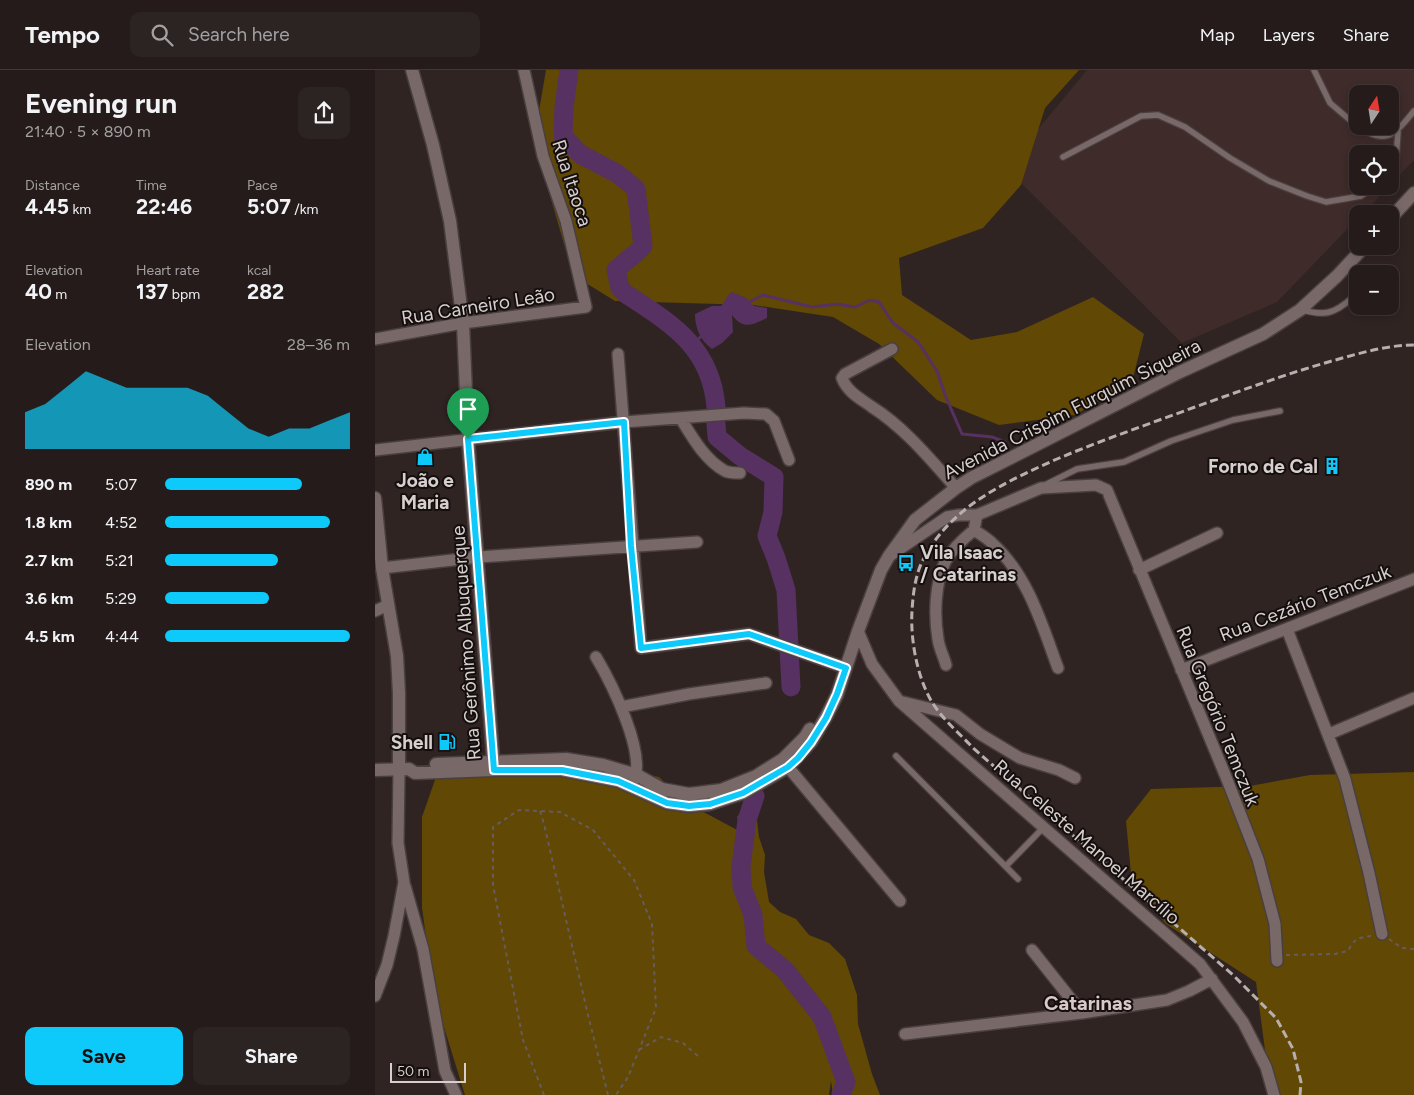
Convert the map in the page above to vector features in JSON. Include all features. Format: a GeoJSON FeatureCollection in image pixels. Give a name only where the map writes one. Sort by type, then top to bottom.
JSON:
{"type":"FeatureCollection","features":[{"type":"Feature","properties":{"kind":"main road","name":"Rua Gerônimo Albuquerque"},"geometry":{"type":"LineString","coordinates":[[412,70],[433,145],[450,220],[463,323],[468,439],[479,557],[494,765]]}},
{"type":"Feature","properties":{"kind":"main road"},"geometry":{"type":"LineString","coordinates":[[1399,209],[1414,193]]}},
{"type":"Feature","properties":{"kind":"main road","name":"Avenida Crispim Furquim Siqueira"},"geometry":{"type":"LineString","coordinates":[[634,780],[667,803],[689,806],[710,804],[743,793],[788,767],[811,742],[831,708],[881,570],[915,520],[956,488],[1180,372],[1263,334],[1300,310],[1357,255]]}},
{"type":"Feature","properties":{"kind":"main road"},"geometry":{"type":"LineString","coordinates":[[375,498],[387,605],[397,656],[404,770]]}},
{"type":"Feature","properties":{"kind":"main road","name":"Avenida Crispim Furquim Siqueira"},"geometry":{"type":"LineString","coordinates":[[375,770],[404,770],[415,773],[494,765],[562,770],[618,781],[634,780],[662,789],[689,794],[721,790],[756,776],[783,759],[805,737],[821,714],[831,708]]}},
{"type":"Feature","properties":{"kind":"street","name":"Rua Itaoca"},"geometry":{"type":"LineString","coordinates":[[524,70],[543,156],[567,221],[586,308]]}},
{"type":"Feature","properties":{"kind":"street","name":"Rua Carneiro Leão"},"geometry":{"type":"LineString","coordinates":[[375,339],[463,323],[586,308]]}},
{"type":"Feature","properties":{"kind":"street"},"geometry":{"type":"LineString","coordinates":[[892,348],[845,374],[844,382],[853,394],[882,413],[908,435],[956,488]]}},
{"type":"Feature","properties":{"kind":"street"},"geometry":{"type":"LineString","coordinates":[[618,354],[631,546],[641,648],[749,634],[846,668]]}},
{"type":"Feature","properties":{"kind":"street"},"geometry":{"type":"LineString","coordinates":[[375,450],[624,422],[744,413],[766,414],[774,421],[789,460]]}},
{"type":"Feature","properties":{"kind":"street"},"geometry":{"type":"LineString","coordinates":[[681,419],[694,441],[712,461],[726,471],[740,473]]}},
{"type":"Feature","properties":{"kind":"street","name":"Rua Gregório Temczuk"},"geometry":{"type":"LineString","coordinates":[[1041,488],[1096,485],[1107,490],[1226,777],[1257,859],[1275,924],[1277,958]]}},
{"type":"Feature","properties":{"kind":"street"},"geometry":{"type":"LineString","coordinates":[[889,556],[947,517],[977,515],[1041,488]]}},
{"type":"Feature","properties":{"kind":"street"},"geometry":{"type":"LineString","coordinates":[[946,665],[938,640],[936,610],[939,582],[945,562],[955,546],[974,530],[977,515]]}},
{"type":"Feature","properties":{"kind":"street"},"geometry":{"type":"LineString","coordinates":[[974,530],[997,549],[1024,585],[1058,668]]}},
{"type":"Feature","properties":{"kind":"street"},"geometry":{"type":"LineString","coordinates":[[1139,570],[1217,533]]}},
{"type":"Feature","properties":{"kind":"street"},"geometry":{"type":"LineString","coordinates":[[382,568],[479,557],[697,542]]}},
{"type":"Feature","properties":{"kind":"street","name":"Rua Cezário Temczuk"},"geometry":{"type":"LineString","coordinates":[[1181,670],[1413,581]]}},
{"type":"Feature","properties":{"kind":"street"},"geometry":{"type":"LineString","coordinates":[[375,611],[387,605]]}},
{"type":"Feature","properties":{"kind":"street"},"geometry":{"type":"LineString","coordinates":[[1287,629],[1329,734],[1347,788],[1369,873],[1382,934]]}},
{"type":"Feature","properties":{"kind":"street","name":"Rua Celeste Manoel Marcílio"},"geometry":{"type":"LineString","coordinates":[[858,631],[872,664],[899,701],[1134,908],[1188,952],[1212,979],[1243,1022],[1266,1067],[1274,1095]]}},
{"type":"Feature","properties":{"kind":"street"},"geometry":{"type":"LineString","coordinates":[[596,656],[610,680],[630,732],[634,780]]}},
{"type":"Feature","properties":{"kind":"street"},"geometry":{"type":"LineString","coordinates":[[621,707],[689,694],[766,683]]}},
{"type":"Feature","properties":{"kind":"street"},"geometry":{"type":"LineString","coordinates":[[1329,734],[1414,698]]}},
{"type":"Feature","properties":{"kind":"street"},"geometry":{"type":"LineString","coordinates":[[899,701],[956,715],[980,734],[1020,758],[1059,770],[1075,778]]}},
{"type":"Feature","properties":{"kind":"street"},"geometry":{"type":"LineString","coordinates":[[788,767],[900,901]]}},
{"type":"Feature","properties":{"kind":"street"},"geometry":{"type":"LineString","coordinates":[[404,770],[398,843],[404,882],[423,949],[445,1071],[456,1095]]}},
{"type":"Feature","properties":{"kind":"street"},"geometry":{"type":"LineString","coordinates":[[375,996],[387,965],[404,882]]}},
{"type":"Feature","properties":{"kind":"street"},"geometry":{"type":"LineString","coordinates":[[1032,950],[1082,1013]]}},
{"type":"Feature","properties":{"kind":"street"},"geometry":{"type":"LineString","coordinates":[[905,1034],[1082,1013],[1167,1000],[1212,979]]}},
{"type":"Feature","properties":{"kind":"lane"},"geometry":{"type":"LineString","coordinates":[[1314,70],[1330,103],[1349,119]]}},
{"type":"Feature","properties":{"kind":"lane"},"geometry":{"type":"LineString","coordinates":[[1399,130],[1414,112]]}},
{"type":"Feature","properties":{"kind":"lane"},"geometry":{"type":"LineString","coordinates":[[1063,157],[1141,116],[1158,115],[1185,127],[1230,158],[1269,181],[1307,196],[1327,202],[1362,195]]}},
{"type":"Feature","properties":{"kind":"lane"},"geometry":{"type":"LineString","coordinates":[[1300,310],[1316,314],[1338,310],[1349,300]]}},
{"type":"Feature","properties":{"kind":"lane"},"geometry":{"type":"LineString","coordinates":[[1041,488],[1077,469],[1124,462],[1171,441],[1233,420],[1280,411]]}},
{"type":"Feature","properties":{"kind":"lane"},"geometry":{"type":"LineString","coordinates":[[896,756],[1018,879]]}},
{"type":"Feature","properties":{"kind":"lane"},"geometry":{"type":"LineString","coordinates":[[1006,866],[1043,828]]}},
{"type":"Feature","properties":{"kind":"path"},"geometry":{"type":"LineString","coordinates":[[544,1095],[523,1040],[493,885],[493,827],[519,810],[560,812],[593,830],[634,880],[652,924],[656,1008],[628,1077],[616,1095]]}},
{"type":"Feature","properties":{"kind":"path"},"geometry":{"type":"LineString","coordinates":[[539,811],[544,824],[608,1095]]}},
{"type":"Feature","properties":{"kind":"path"},"geometry":{"type":"LineString","coordinates":[[1277,958],[1335,954],[1348,951],[1354,940],[1360,937],[1382,934],[1402,948],[1414,949]]}},
{"type":"Feature","properties":{"kind":"path"},"geometry":{"type":"LineString","coordinates":[[639,1050],[661,1037],[683,1042],[699,1057]]}},
{"type":"Feature","properties":{"kind":"shaded area"},"geometry":{"type":"Polygon","coordinates":[[[546,70],[1079,70],[1045,108],[1021,185],[983,228],[899,258],[902,295],[971,340],[1017,332],[1093,297],[1144,334],[1132,382],[1075,415],[999,425],[937,400],[879,344],[833,317],[753,305],[615,301],[573,275],[534,140],[546,70]]]}},
{"type":"Feature","properties":{"kind":"shaded area"},"geometry":{"type":"Polygon","coordinates":[[[1087,70],[1414,70],[1414,160],[1399,176],[1399,145],[1349,145],[1349,195],[1381,195],[1371,205],[1349,205],[1349,227],[1277,302],[1182,343],[1006,168],[1087,70]]]}},
{"type":"Feature","properties":{"kind":"shaded area"},"geometry":{"type":"Polygon","coordinates":[[[732,292],[746,298],[754,306],[767,308],[767,318],[748,325],[740,323],[732,315],[733,332],[722,343],[712,349],[704,342],[699,333],[695,314],[712,306],[721,306],[732,292]]]}},
{"type":"Feature","properties":{"kind":"shaded area"},"geometry":{"type":"Polygon","coordinates":[[[496,754],[569,759],[659,777],[683,801],[741,832],[737,817],[754,797],[759,837],[765,855],[764,872],[769,902],[780,912],[796,919],[809,935],[829,943],[845,959],[857,995],[858,1024],[880,1095],[833,1095],[831,1081],[829,1095],[465,1095],[434,995],[422,908],[422,817],[436,777],[496,754]]]}},
{"type":"Feature","properties":{"kind":"shaded area"},"geometry":{"type":"Polygon","coordinates":[[[1414,772],[1414,1095],[1271,1095],[1256,982],[1166,924],[1132,884],[1126,821],[1151,789],[1250,786],[1310,775],[1414,772]]]}},
{"type":"Feature","properties":{"kind":"waterway"},"geometry":{"type":"LineString","coordinates":[[569,70],[564,107],[563,136],[580,154],[618,174],[636,189],[643,246],[616,270],[620,288],[659,316],[686,339],[706,368],[713,386],[716,407]]}},
{"type":"Feature","properties":{"kind":"waterway"},"geometry":{"type":"LineString","coordinates":[[747,303],[763,295],[812,307],[837,304],[855,307],[870,300],[879,302],[893,323],[918,342],[937,371],[962,434],[992,437],[1005,442]]}},
{"type":"Feature","properties":{"kind":"waterway"},"geometry":{"type":"LineString","coordinates":[[693,345],[703,334]]}},
{"type":"Feature","properties":{"kind":"waterway"},"geometry":{"type":"LineString","coordinates":[[716,424],[717,437],[740,456],[774,477],[773,512],[767,536],[786,590],[791,687]]}},
{"type":"Feature","properties":{"kind":"waterway"},"geometry":{"type":"LineString","coordinates":[[755,796],[747,820],[741,866],[742,887],[753,915],[756,946],[785,970],[822,1017],[846,1082],[841,1095]]}},
{"type":"Feature","properties":{"kind":"railway"},"geometry":{"type":"LineString","coordinates":[[1300,1095],[1301,1082],[1293,1049],[1276,1018],[1233,975],[973,748],[939,712],[926,691],[914,651],[912,624],[914,592],[916,579],[923,560],[934,541],[948,525],[981,498],[1018,477],[1108,439],[1285,375],[1367,351],[1414,345]]}},
{"type":"Feature","properties":{"kind":"place","name":"João e Maria"},"geometry":{"type":"Point","coordinates":[425,457]}},
{"type":"Feature","properties":{"kind":"place","name":"Forno de Cal"},"geometry":{"type":"Point","coordinates":[1332,466]}},
{"type":"Feature","properties":{"kind":"place","name":"Vila Isaac / Catarinas"},"geometry":{"type":"Point","coordinates":[906,563]}},
{"type":"Feature","properties":{"kind":"place","name":"Shell"},"geometry":{"type":"Point","coordinates":[447,742]}},
{"type":"Feature","properties":{"kind":"district","name":"Catarinas"},"geometry":{"type":"Point","coordinates":[1088,1003]}},
{"type":"Feature","properties":{"kind":"route"},"geometry":{"type":"LineString","coordinates":[[624,422],[631,546],[641,648],[749,634],[846,668],[826,718],[798,758],[788,767],[743,793],[710,804],[689,806],[667,803],[618,781],[562,770],[494,770],[479,557],[468,439],[624,422]]}}]}
